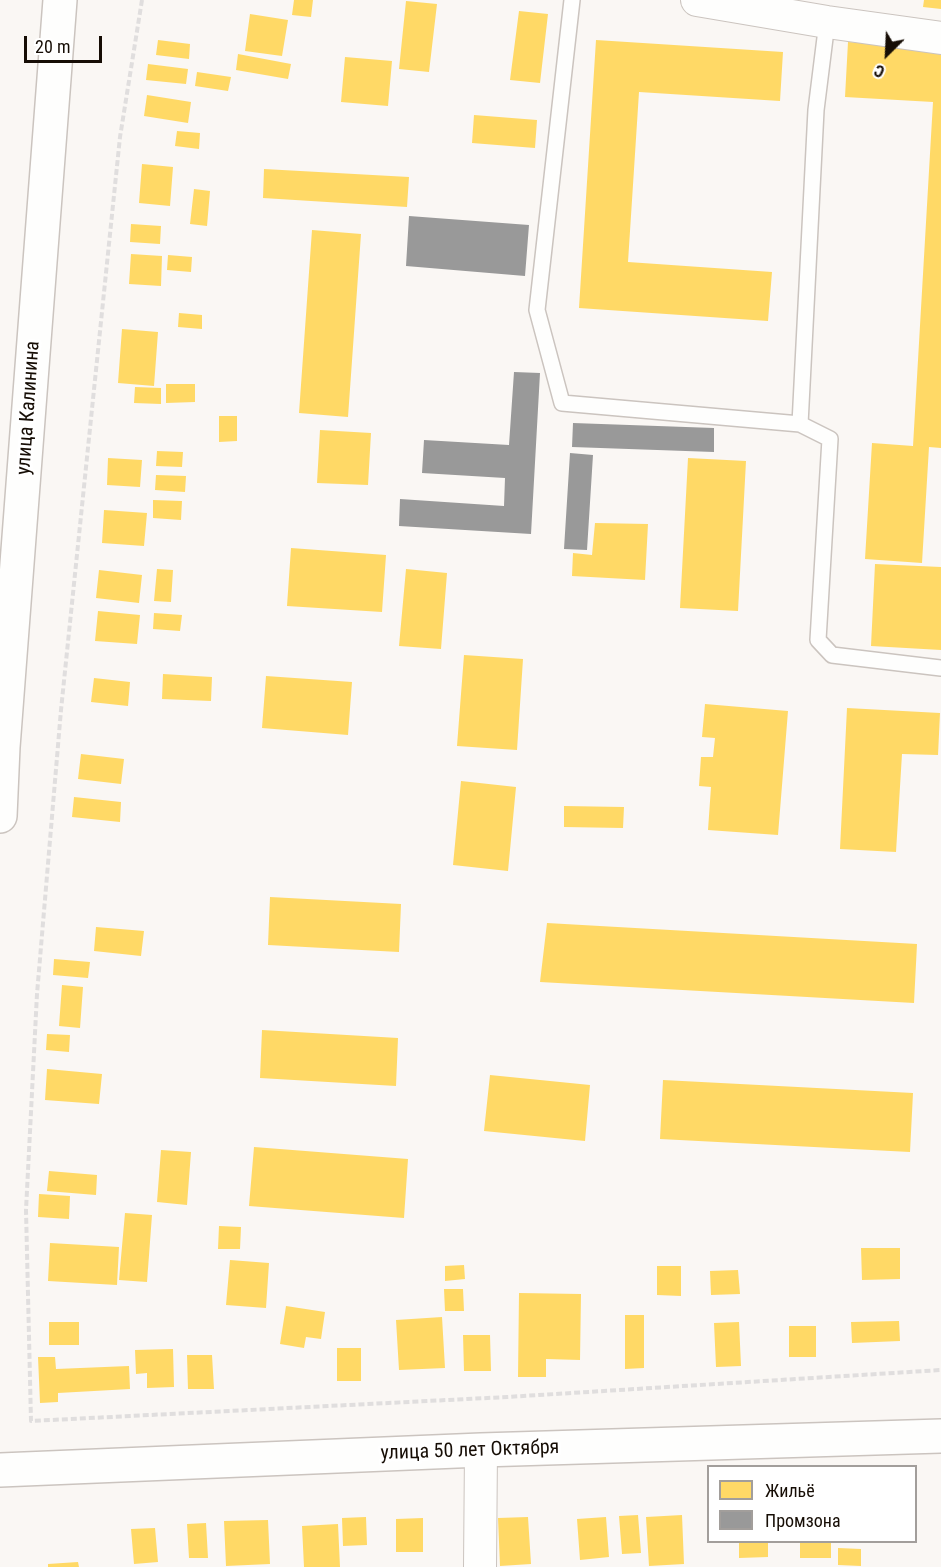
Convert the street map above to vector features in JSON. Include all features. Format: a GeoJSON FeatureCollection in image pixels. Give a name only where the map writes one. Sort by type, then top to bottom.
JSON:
{"type":"FeatureCollection","features":[{"type":"Feature","properties":{"kind":"street","name":"улица Калинина"},"geometry":{"type":"LineString","coordinates":[[0,816],[2,747],[60,0]]}},
{"type":"Feature","properties":{"kind":"street"},"geometry":{"type":"LineString","coordinates":[[697,0],[941,38]]}},
{"type":"Feature","properties":{"kind":"street","name":"улица 50 лет Октября"},"geometry":{"type":"LineString","coordinates":[[0,1470],[482,1450],[941,1436]]}},
{"type":"Feature","properties":{"kind":"street"},"geometry":{"type":"LineString","coordinates":[[480,1567],[482,1450]]}},
{"type":"Feature","properties":{"kind":"lane"},"geometry":{"type":"LineString","coordinates":[[572,0],[537,310],[562,403],[800,424],[830,439],[818,640],[832,655],[941,668]]}},
{"type":"Feature","properties":{"kind":"lane"},"geometry":{"type":"LineString","coordinates":[[800,424],[816,110],[827,22]]}},
{"type":"Feature","properties":{"kind":"path"},"geometry":{"type":"LineString","coordinates":[[142,0],[120,137],[61,710],[37,994],[26,1210],[31,1421],[507,1397],[941,1370]]}},
{"type":"Feature","properties":{"kind":"building: Жильё"},"geometry":{"type":"Polygon","coordinates":[[[294,0],[313,0],[311,17],[292,15],[294,0]]]}},
{"type":"Feature","properties":{"kind":"building: Жильё"},"geometry":{"type":"Polygon","coordinates":[[[924,0],[941,0],[941,9],[923,7],[924,0]]]}},
{"type":"Feature","properties":{"kind":"building: Жильё"},"geometry":{"type":"Polygon","coordinates":[[[406,1],[437,4],[429,72],[399,69],[406,1]]]}},
{"type":"Feature","properties":{"kind":"building: Жильё"},"geometry":{"type":"Polygon","coordinates":[[[519,11],[548,14],[540,83],[510,80],[519,11]]]}},
{"type":"Feature","properties":{"kind":"building: Жильё"},"geometry":{"type":"Polygon","coordinates":[[[250,14],[288,20],[282,56],[245,51],[250,14]]]}},
{"type":"Feature","properties":{"kind":"building: Жильё"},"geometry":{"type":"Polygon","coordinates":[[[158,40],[190,44],[189,59],[156,55],[158,40]]]}},
{"type":"Feature","properties":{"kind":"building: Жильё"},"geometry":{"type":"Polygon","coordinates":[[[596,40],[783,52],[780,101],[639,92],[628,262],[772,272],[768,321],[579,308],[596,40]]]}},
{"type":"Feature","properties":{"kind":"building: Жильё"},"geometry":{"type":"Polygon","coordinates":[[[848,42],[941,47],[941,448],[929,447],[922,563],[865,559],[872,443],[913,446],[933,102],[845,97],[848,42]]]}},
{"type":"Feature","properties":{"kind":"building: Жильё"},"geometry":{"type":"Polygon","coordinates":[[[238,54],[291,64],[288,79],[236,70],[238,54]]]}},
{"type":"Feature","properties":{"kind":"building: Жильё"},"geometry":{"type":"Polygon","coordinates":[[[345,57],[392,61],[388,106],[341,102],[345,57]]]}},
{"type":"Feature","properties":{"kind":"building: Жильё"},"geometry":{"type":"Polygon","coordinates":[[[148,64],[188,69],[186,84],[146,80],[148,64]]]}},
{"type":"Feature","properties":{"kind":"building: Жильё"},"geometry":{"type":"Polygon","coordinates":[[[197,72],[231,77],[228,91],[195,86],[197,72]]]}},
{"type":"Feature","properties":{"kind":"building: Жильё"},"geometry":{"type":"Polygon","coordinates":[[[147,95],[191,102],[188,123],[144,116],[147,95]]]}},
{"type":"Feature","properties":{"kind":"building: Жильё"},"geometry":{"type":"Polygon","coordinates":[[[474,115],[537,120],[535,148],[472,143],[474,115]]]}},
{"type":"Feature","properties":{"kind":"building: Жильё"},"geometry":{"type":"Polygon","coordinates":[[[177,131],[200,133],[199,149],[175,146],[177,131]]]}},
{"type":"Feature","properties":{"kind":"building: Жильё"},"geometry":{"type":"Polygon","coordinates":[[[142,164],[173,167],[170,206],[139,203],[142,164]]]}},
{"type":"Feature","properties":{"kind":"building: Жильё"},"geometry":{"type":"Polygon","coordinates":[[[264,169],[409,177],[407,207],[263,198],[264,169]]]}},
{"type":"Feature","properties":{"kind":"building: Жильё"},"geometry":{"type":"Polygon","coordinates":[[[194,189],[210,191],[207,226],[190,224],[194,189]]]}},
{"type":"Feature","properties":{"kind":"building: Жильё"},"geometry":{"type":"Polygon","coordinates":[[[131,224],[161,226],[160,244],[130,242],[131,224]]]}},
{"type":"Feature","properties":{"kind":"building: Жильё"},"geometry":{"type":"Polygon","coordinates":[[[312,230],[361,234],[348,417],[299,413],[312,230]]]}},
{"type":"Feature","properties":{"kind":"building: Жильё"},"geometry":{"type":"Polygon","coordinates":[[[131,254],[162,256],[161,286],[129,284],[131,254]]]}},
{"type":"Feature","properties":{"kind":"building: Жильё"},"geometry":{"type":"Polygon","coordinates":[[[168,255],[192,257],[191,272],[167,270],[168,255]]]}},
{"type":"Feature","properties":{"kind":"building: Жильё"},"geometry":{"type":"Polygon","coordinates":[[[179,313],[202,315],[202,329],[178,327],[179,313]]]}},
{"type":"Feature","properties":{"kind":"building: Жильё"},"geometry":{"type":"Polygon","coordinates":[[[122,329],[158,332],[154,386],[118,383],[122,329]]]}},
{"type":"Feature","properties":{"kind":"building: Жильё"},"geometry":{"type":"Polygon","coordinates":[[[166,384],[195,384],[195,402],[166,403],[166,384]]]}},
{"type":"Feature","properties":{"kind":"building: Жильё"},"geometry":{"type":"Polygon","coordinates":[[[135,387],[161,388],[161,404],[134,403],[135,387]]]}},
{"type":"Feature","properties":{"kind":"building: Жильё"},"geometry":{"type":"Polygon","coordinates":[[[219,416],[237,416],[237,441],[219,442],[219,416]]]}},
{"type":"Feature","properties":{"kind":"building: Жильё"},"geometry":{"type":"Polygon","coordinates":[[[320,430],[371,433],[368,485],[317,483],[320,430]]]}},
{"type":"Feature","properties":{"kind":"building: Жильё"},"geometry":{"type":"Polygon","coordinates":[[[157,451],[183,452],[182,467],[156,466],[157,451]]]}},
{"type":"Feature","properties":{"kind":"building: Жильё"},"geometry":{"type":"Polygon","coordinates":[[[108,458],[142,460],[140,487],[107,485],[108,458]]]}},
{"type":"Feature","properties":{"kind":"building: Жильё"},"geometry":{"type":"Polygon","coordinates":[[[688,458],[746,461],[738,611],[680,608],[688,458]]]}},
{"type":"Feature","properties":{"kind":"building: Жильё"},"geometry":{"type":"Polygon","coordinates":[[[156,475],[186,476],[185,492],[155,490],[156,475]]]}},
{"type":"Feature","properties":{"kind":"building: Жильё"},"geometry":{"type":"Polygon","coordinates":[[[153,500],[182,501],[181,520],[153,518],[153,500]]]}},
{"type":"Feature","properties":{"kind":"building: Жильё"},"geometry":{"type":"Polygon","coordinates":[[[104,510],[147,513],[144,546],[102,543],[104,510]]]}},
{"type":"Feature","properties":{"kind":"building: Жильё"},"geometry":{"type":"Polygon","coordinates":[[[595,523],[648,524],[645,580],[572,576],[573,553],[592,555],[595,523]]]}},
{"type":"Feature","properties":{"kind":"building: Жильё"},"geometry":{"type":"Polygon","coordinates":[[[291,548],[386,555],[382,612],[287,606],[291,548]]]}},
{"type":"Feature","properties":{"kind":"building: Жильё"},"geometry":{"type":"Polygon","coordinates":[[[875,564],[941,567],[941,650],[871,646],[875,564]]]}},
{"type":"Feature","properties":{"kind":"building: Жильё"},"geometry":{"type":"Polygon","coordinates":[[[157,569],[173,570],[171,602],[154,601],[157,569]]]}},
{"type":"Feature","properties":{"kind":"building: Жильё"},"geometry":{"type":"Polygon","coordinates":[[[406,569],[447,573],[441,649],[399,646],[406,569]]]}},
{"type":"Feature","properties":{"kind":"building: Жильё"},"geometry":{"type":"Polygon","coordinates":[[[99,570],[142,575],[139,603],[96,598],[99,570]]]}},
{"type":"Feature","properties":{"kind":"building: Жильё"},"geometry":{"type":"Polygon","coordinates":[[[98,611],[140,615],[137,644],[95,641],[98,611]]]}},
{"type":"Feature","properties":{"kind":"building: Жильё"},"geometry":{"type":"Polygon","coordinates":[[[154,613],[182,615],[180,631],[153,629],[154,613]]]}},
{"type":"Feature","properties":{"kind":"building: Жильё"},"geometry":{"type":"Polygon","coordinates":[[[464,655],[523,659],[517,750],[457,746],[464,655]]]}},
{"type":"Feature","properties":{"kind":"building: Жильё"},"geometry":{"type":"Polygon","coordinates":[[[163,674],[212,677],[211,701],[162,699],[163,674]]]}},
{"type":"Feature","properties":{"kind":"building: Жильё"},"geometry":{"type":"Polygon","coordinates":[[[266,676],[352,682],[348,735],[262,728],[266,676]]]}},
{"type":"Feature","properties":{"kind":"building: Жильё"},"geometry":{"type":"Polygon","coordinates":[[[94,678],[130,682],[128,706],[91,702],[94,678]]]}},
{"type":"Feature","properties":{"kind":"building: Жильё"},"geometry":{"type":"Polygon","coordinates":[[[705,704],[788,711],[778,835],[708,830],[711,787],[699,786],[701,757],[713,757],[715,738],[702,737],[705,704]]]}},
{"type":"Feature","properties":{"kind":"building: Жильё"},"geometry":{"type":"Polygon","coordinates":[[[847,708],[940,713],[938,755],[902,754],[896,852],[840,849],[847,708]]]}},
{"type":"Feature","properties":{"kind":"building: Жильё"},"geometry":{"type":"Polygon","coordinates":[[[81,754],[124,759],[121,784],[78,779],[81,754]]]}},
{"type":"Feature","properties":{"kind":"building: Жильё"},"geometry":{"type":"Polygon","coordinates":[[[461,781],[516,787],[508,871],[453,865],[461,781]]]}},
{"type":"Feature","properties":{"kind":"building: Жильё"},"geometry":{"type":"Polygon","coordinates":[[[74,797],[121,802],[120,822],[72,817],[74,797]]]}},
{"type":"Feature","properties":{"kind":"building: Жильё"},"geometry":{"type":"Polygon","coordinates":[[[564,806],[624,807],[623,828],[564,827],[564,806]]]}},
{"type":"Feature","properties":{"kind":"building: Жильё"},"geometry":{"type":"Polygon","coordinates":[[[270,897],[401,904],[399,952],[268,945],[270,897]]]}},
{"type":"Feature","properties":{"kind":"building: Жильё"},"geometry":{"type":"Polygon","coordinates":[[[547,923],[917,944],[914,1003],[540,982],[547,923]]]}},
{"type":"Feature","properties":{"kind":"building: Жильё"},"geometry":{"type":"Polygon","coordinates":[[[96,927],[144,931],[141,956],[94,951],[96,927]]]}},
{"type":"Feature","properties":{"kind":"building: Жильё"},"geometry":{"type":"Polygon","coordinates":[[[54,959],[90,962],[88,978],[53,975],[54,959]]]}},
{"type":"Feature","properties":{"kind":"building: Жильё"},"geometry":{"type":"Polygon","coordinates":[[[62,985],[83,987],[80,1028],[59,1026],[62,985]]]}},
{"type":"Feature","properties":{"kind":"building: Жильё"},"geometry":{"type":"Polygon","coordinates":[[[262,1030],[398,1038],[396,1086],[260,1078],[262,1030]]]}},
{"type":"Feature","properties":{"kind":"building: Жильё"},"geometry":{"type":"Polygon","coordinates":[[[47,1034],[70,1035],[69,1052],[46,1050],[47,1034]]]}},
{"type":"Feature","properties":{"kind":"building: Жильё"},"geometry":{"type":"Polygon","coordinates":[[[47,1069],[102,1074],[99,1104],[45,1100],[47,1069]]]}},
{"type":"Feature","properties":{"kind":"building: Жильё"},"geometry":{"type":"Polygon","coordinates":[[[490,1075],[590,1085],[585,1141],[484,1131],[490,1075]]]}},
{"type":"Feature","properties":{"kind":"building: Жильё"},"geometry":{"type":"Polygon","coordinates":[[[663,1080],[913,1093],[910,1152],[660,1139],[663,1080]]]}},
{"type":"Feature","properties":{"kind":"building: Жильё"},"geometry":{"type":"Polygon","coordinates":[[[254,1147],[408,1159],[404,1218],[249,1206],[254,1147]]]}},
{"type":"Feature","properties":{"kind":"building: Жильё"},"geometry":{"type":"Polygon","coordinates":[[[161,1150],[191,1152],[187,1205],[157,1202],[161,1150]]]}},
{"type":"Feature","properties":{"kind":"building: Жильё"},"geometry":{"type":"Polygon","coordinates":[[[49,1171],[97,1175],[96,1195],[47,1191],[49,1171]]]}},
{"type":"Feature","properties":{"kind":"building: Жильё"},"geometry":{"type":"Polygon","coordinates":[[[39,1194],[70,1196],[69,1219],[38,1217],[39,1194]]]}},
{"type":"Feature","properties":{"kind":"building: Жильё"},"geometry":{"type":"Polygon","coordinates":[[[125,1213],[152,1215],[147,1282],[119,1280],[125,1213]]]}},
{"type":"Feature","properties":{"kind":"building: Жильё"},"geometry":{"type":"Polygon","coordinates":[[[219,1226],[241,1227],[240,1249],[218,1249],[219,1226]]]}},
{"type":"Feature","properties":{"kind":"building: Жильё"},"geometry":{"type":"Polygon","coordinates":[[[50,1243],[119,1247],[117,1285],[48,1281],[50,1243]]]}},
{"type":"Feature","properties":{"kind":"building: Жильё"},"geometry":{"type":"Polygon","coordinates":[[[861,1248],[900,1248],[900,1279],[862,1280],[861,1248]]]}},
{"type":"Feature","properties":{"kind":"building: Жильё"},"geometry":{"type":"Polygon","coordinates":[[[230,1260],[269,1263],[266,1308],[226,1305],[230,1260]]]}},
{"type":"Feature","properties":{"kind":"building: Жильё"},"geometry":{"type":"Polygon","coordinates":[[[464,1265],[465,1279],[445,1281],[445,1266],[464,1265]]]}},
{"type":"Feature","properties":{"kind":"building: Жильё"},"geometry":{"type":"Polygon","coordinates":[[[657,1266],[681,1266],[681,1296],[657,1295],[657,1266]]]}},
{"type":"Feature","properties":{"kind":"building: Жильё"},"geometry":{"type":"Polygon","coordinates":[[[738,1270],[740,1294],[711,1295],[710,1271],[738,1270]]]}},
{"type":"Feature","properties":{"kind":"building: Жильё"},"geometry":{"type":"Polygon","coordinates":[[[444,1289],[463,1289],[464,1311],[445,1311],[444,1289]]]}},
{"type":"Feature","properties":{"kind":"building: Жильё"},"geometry":{"type":"Polygon","coordinates":[[[519,1293],[581,1294],[580,1360],[546,1359],[546,1377],[518,1377],[519,1293]]]}},
{"type":"Feature","properties":{"kind":"building: Жильё"},"geometry":{"type":"Polygon","coordinates":[[[286,1306],[325,1312],[321,1339],[306,1337],[304,1348],[280,1344],[286,1306]]]}},
{"type":"Feature","properties":{"kind":"building: Жильё"},"geometry":{"type":"Polygon","coordinates":[[[625,1315],[644,1315],[644,1368],[625,1369],[625,1315]]]}},
{"type":"Feature","properties":{"kind":"building: Жильё"},"geometry":{"type":"Polygon","coordinates":[[[442,1317],[445,1368],[399,1370],[396,1320],[442,1317]]]}},
{"type":"Feature","properties":{"kind":"building: Жильё"},"geometry":{"type":"Polygon","coordinates":[[[899,1321],[900,1341],[852,1343],[851,1322],[899,1321]]]}},
{"type":"Feature","properties":{"kind":"building: Жильё"},"geometry":{"type":"Polygon","coordinates":[[[49,1322],[79,1322],[79,1345],[49,1345],[49,1322]]]}},
{"type":"Feature","properties":{"kind":"building: Жильё"},"geometry":{"type":"Polygon","coordinates":[[[739,1322],[741,1366],[716,1367],[714,1323],[739,1322]]]}},
{"type":"Feature","properties":{"kind":"building: Жильё"},"geometry":{"type":"Polygon","coordinates":[[[789,1326],[816,1326],[816,1357],[789,1357],[789,1326]]]}},
{"type":"Feature","properties":{"kind":"building: Жильё"},"geometry":{"type":"Polygon","coordinates":[[[463,1335],[490,1335],[491,1371],[464,1371],[463,1335]]]}},
{"type":"Feature","properties":{"kind":"building: Жильё"},"geometry":{"type":"Polygon","coordinates":[[[337,1348],[361,1348],[361,1381],[337,1381],[337,1348]]]}},
{"type":"Feature","properties":{"kind":"building: Жильё"},"geometry":{"type":"Polygon","coordinates":[[[173,1349],[174,1387],[147,1388],[147,1373],[136,1374],[135,1350],[173,1349]]]}},
{"type":"Feature","properties":{"kind":"building: Жильё"},"geometry":{"type":"Polygon","coordinates":[[[187,1355],[212,1355],[214,1389],[188,1389],[187,1355]]]}},
{"type":"Feature","properties":{"kind":"building: Жильё"},"geometry":{"type":"Polygon","coordinates":[[[38,1357],[55,1357],[56,1369],[129,1366],[130,1389],[58,1393],[58,1402],[40,1403],[38,1357]]]}},
{"type":"Feature","properties":{"kind":"building: Жильё"},"geometry":{"type":"Polygon","coordinates":[[[638,1515],[641,1553],[622,1554],[619,1516],[638,1515]]]}},
{"type":"Feature","properties":{"kind":"building: Жильё"},"geometry":{"type":"Polygon","coordinates":[[[682,1515],[684,1564],[649,1566],[646,1517],[682,1515]]]}},
{"type":"Feature","properties":{"kind":"building: Жильё"},"geometry":{"type":"Polygon","coordinates":[[[366,1517],[367,1545],[343,1546],[342,1518],[366,1517]]]}},
{"type":"Feature","properties":{"kind":"building: Жильё"},"geometry":{"type":"Polygon","coordinates":[[[528,1517],[531,1564],[500,1566],[498,1518],[528,1517]]]}},
{"type":"Feature","properties":{"kind":"building: Жильё"},"geometry":{"type":"Polygon","coordinates":[[[606,1517],[609,1557],[580,1560],[577,1519],[606,1517]]]}},
{"type":"Feature","properties":{"kind":"building: Жильё"},"geometry":{"type":"Polygon","coordinates":[[[423,1518],[423,1552],[396,1552],[396,1519],[423,1518]]]}},
{"type":"Feature","properties":{"kind":"building: Жильё"},"geometry":{"type":"Polygon","coordinates":[[[268,1520],[270,1564],[226,1566],[224,1521],[268,1520]]]}},
{"type":"Feature","properties":{"kind":"building: Жильё"},"geometry":{"type":"Polygon","coordinates":[[[206,1523],[208,1558],[189,1558],[187,1524],[206,1523]]]}},
{"type":"Feature","properties":{"kind":"building: Жильё"},"geometry":{"type":"Polygon","coordinates":[[[338,1524],[340,1567],[304,1567],[302,1526],[338,1524]]]}},
{"type":"Feature","properties":{"kind":"building: Жильё"},"geometry":{"type":"Polygon","coordinates":[[[155,1528],[158,1562],[134,1564],[131,1529],[155,1528]]]}},
{"type":"Feature","properties":{"kind":"building: Жильё"},"geometry":{"type":"Polygon","coordinates":[[[739,1543],[768,1543],[768,1557],[739,1558],[739,1543]]]}},
{"type":"Feature","properties":{"kind":"building: Жильё"},"geometry":{"type":"Polygon","coordinates":[[[800,1543],[831,1543],[831,1558],[800,1558],[800,1543]]]}},
{"type":"Feature","properties":{"kind":"building: Жильё"},"geometry":{"type":"Polygon","coordinates":[[[838,1548],[861,1549],[861,1566],[838,1565],[838,1548]]]}},
{"type":"Feature","properties":{"kind":"building: Жильё"},"geometry":{"type":"Polygon","coordinates":[[[78,1562],[79,1567],[48,1567],[48,1564],[78,1562]]]}},
{"type":"Feature","properties":{"kind":"building: Промзона"},"geometry":{"type":"Polygon","coordinates":[[[409,216],[529,225],[525,276],[406,266],[409,216]]]}},
{"type":"Feature","properties":{"kind":"building: Промзона"},"geometry":{"type":"Polygon","coordinates":[[[514,372],[540,373],[531,534],[399,526],[400,499],[504,506],[505,478],[422,473],[424,440],[509,445],[514,372]]]}},
{"type":"Feature","properties":{"kind":"building: Промзона"},"geometry":{"type":"Polygon","coordinates":[[[573,423],[714,428],[714,452],[572,447],[573,423]]]}},
{"type":"Feature","properties":{"kind":"building: Промзона"},"geometry":{"type":"Polygon","coordinates":[[[570,453],[593,455],[587,550],[564,549],[570,453]]]}}]}
